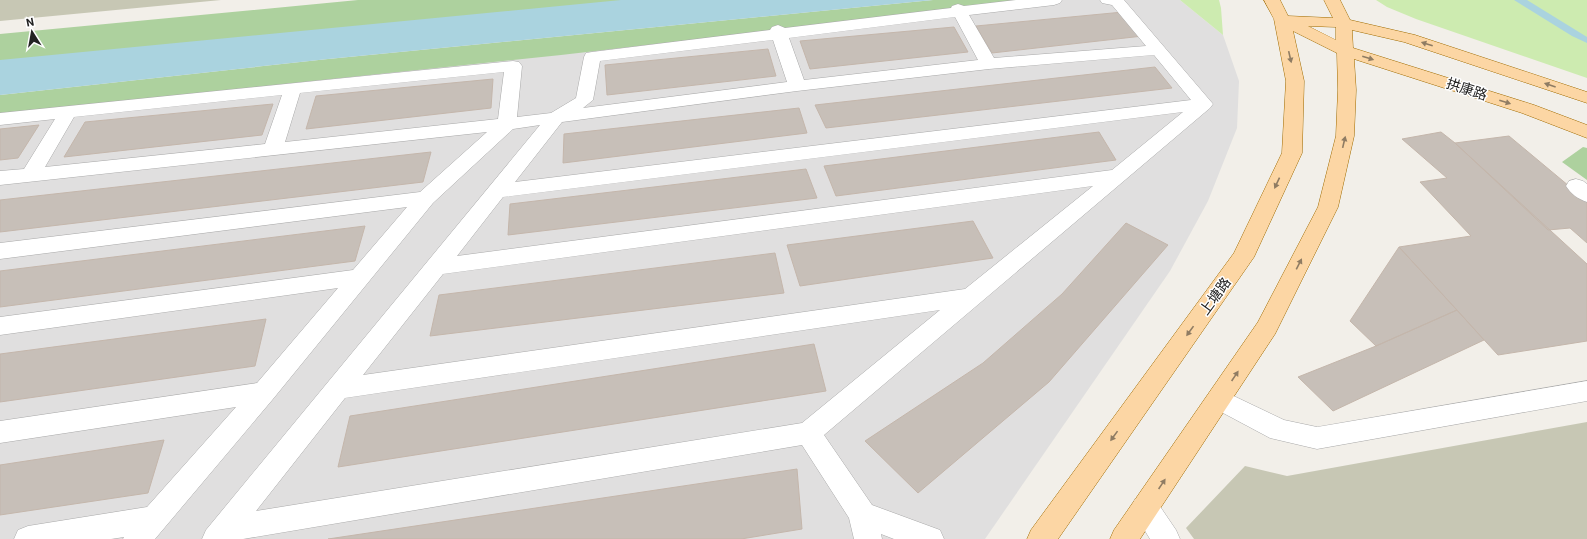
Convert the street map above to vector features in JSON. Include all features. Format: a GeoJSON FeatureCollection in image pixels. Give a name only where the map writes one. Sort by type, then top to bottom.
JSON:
{"type":"FeatureCollection","features":[{"type":"Feature","properties":{"kind":"main road"},"geometry":{"type":"LineString","coordinates":[[1124,539],[1267,328],[1328,207],[1346,136],[1347,90],[1344,23],[1332,0]]}},
{"type":"Feature","properties":{"kind":"main road"},"geometry":{"type":"LineString","coordinates":[[1277,10],[1409,38],[1587,98]]}},
{"type":"Feature","properties":{"kind":"main road","name":"拱康路"},"geometry":{"type":"LineString","coordinates":[[1277,10],[1345,51],[1528,109],[1587,132]]}},
{"type":"Feature","properties":{"kind":"main road","name":"上塘路"},"geometry":{"type":"LineString","coordinates":[[1041,539],[1243,257],[1292,153],[1295,81],[1277,10]]}},
{"type":"Feature","properties":{"kind":"street"},"geometry":{"type":"LineString","coordinates":[[220,534],[557,117],[584,100],[592,57],[1054,0]]}},
{"type":"Feature","properties":{"kind":"street"},"geometry":{"type":"LineString","coordinates":[[1108,0],[1117,2],[1204,104]]}},
{"type":"Feature","properties":{"kind":"street"},"geometry":{"type":"LineString","coordinates":[[958,9],[989,64]]}},
{"type":"Feature","properties":{"kind":"street"},"geometry":{"type":"LineString","coordinates":[[778,30],[797,86]]}},
{"type":"Feature","properties":{"kind":"street"},"geometry":{"type":"LineString","coordinates":[[0,178],[508,124],[797,86],[989,64],[1158,50]]}},
{"type":"Feature","properties":{"kind":"street"},"geometry":{"type":"LineString","coordinates":[[0,119],[513,66],[508,124],[426,198],[264,392],[146,529],[28,539]]}},
{"type":"Feature","properties":{"kind":"street"},"geometry":{"type":"LineString","coordinates":[[273,148],[293,89]]}},
{"type":"Feature","properties":{"kind":"street"},"geometry":{"type":"LineString","coordinates":[[498,191],[1204,104]]}},
{"type":"Feature","properties":{"kind":"street"},"geometry":{"type":"LineString","coordinates":[[220,534],[808,433],[1204,104]]}},
{"type":"Feature","properties":{"kind":"street"},"geometry":{"type":"LineString","coordinates":[[31,174],[68,112]]}},
{"type":"Feature","properties":{"kind":"street"},"geometry":{"type":"LineString","coordinates":[[436,267],[1116,176]]}},
{"type":"Feature","properties":{"kind":"street"},"geometry":{"type":"LineString","coordinates":[[0,251],[426,198]]}},
{"type":"Feature","properties":{"kind":"street"},"geometry":{"type":"LineString","coordinates":[[0,326],[360,277]]}},
{"type":"Feature","properties":{"kind":"street"},"geometry":{"type":"LineString","coordinates":[[338,388],[972,297]]}},
{"type":"Feature","properties":{"kind":"street"},"geometry":{"type":"LineString","coordinates":[[1219,399],[1279,430],[1317,438],[1587,391]]}},
{"type":"Feature","properties":{"kind":"street"},"geometry":{"type":"LineString","coordinates":[[0,432],[264,392]]}},
{"type":"Feature","properties":{"kind":"street"},"geometry":{"type":"LineString","coordinates":[[808,433],[865,526],[930,539]]}},
{"type":"Feature","properties":{"kind":"street"},"geometry":{"type":"LineString","coordinates":[[1145,508],[1166,539]]}},
{"type":"Feature","properties":{"kind":"shaded area"},"geometry":{"type":"Polygon","coordinates":[[[0,0],[221,0],[0,21],[0,0]]]}},
{"type":"Feature","properties":{"kind":"shaded area"},"geometry":{"type":"Polygon","coordinates":[[[1031,0],[1180,0],[1223,35],[1239,81],[1237,128],[1208,201],[1170,271],[985,539],[0,539],[0,113],[1031,0]]]}},
{"type":"Feature","properties":{"kind":"shaded area"},"geometry":{"type":"Polygon","coordinates":[[[1587,422],[1587,539],[1194,539],[1186,528],[1245,466],[1287,476],[1587,422]]]}},
{"type":"Feature","properties":{"kind":"green space"},"geometry":{"type":"Polygon","coordinates":[[[358,0],[645,0],[0,61],[0,34],[358,0]]]}},
{"type":"Feature","properties":{"kind":"green space"},"geometry":{"type":"Polygon","coordinates":[[[933,0],[1036,0],[561,55],[0,114],[0,95],[328,59],[933,0]]]}},
{"type":"Feature","properties":{"kind":"green space"},"geometry":{"type":"Polygon","coordinates":[[[1180,0],[1219,0],[1223,35],[1180,0]]]}},
{"type":"Feature","properties":{"kind":"green space"},"geometry":{"type":"Polygon","coordinates":[[[1376,0],[1587,0],[1587,78],[1416,19],[1387,7],[1376,0]]]}},
{"type":"Feature","properties":{"kind":"green space"},"geometry":{"type":"Polygon","coordinates":[[[1583,147],[1587,148],[1587,180],[1562,162],[1583,147]]]}},
{"type":"Feature","properties":{"kind":"water"},"geometry":{"type":"Polygon","coordinates":[[[621,0],[933,0],[328,59],[0,95],[0,60],[621,0]]]}},
{"type":"Feature","properties":{"kind":"water"},"geometry":{"type":"Polygon","coordinates":[[[1514,0],[1527,0],[1587,37],[1587,43],[1572,36],[1514,0]]]}},
{"type":"Feature","properties":{"kind":"building"},"geometry":{"type":"Polygon","coordinates":[[[1123,12],[1143,36],[992,53],[976,26],[1123,12]]]}},
{"type":"Feature","properties":{"kind":"building"},"geometry":{"type":"Polygon","coordinates":[[[954,27],[968,52],[810,69],[800,41],[954,27]]]}},
{"type":"Feature","properties":{"kind":"building"},"geometry":{"type":"Polygon","coordinates":[[[768,49],[776,76],[607,95],[605,65],[768,49]]]}},
{"type":"Feature","properties":{"kind":"building"},"geometry":{"type":"Polygon","coordinates":[[[1155,67],[1172,88],[826,128],[815,105],[1155,67]]]}},
{"type":"Feature","properties":{"kind":"building"},"geometry":{"type":"Polygon","coordinates":[[[493,79],[491,108],[306,129],[316,96],[493,79]]]}},
{"type":"Feature","properties":{"kind":"building"},"geometry":{"type":"Polygon","coordinates":[[[273,104],[262,135],[64,157],[85,122],[273,104]]]}},
{"type":"Feature","properties":{"kind":"building"},"geometry":{"type":"Polygon","coordinates":[[[799,108],[807,133],[563,163],[564,134],[799,108]]]}},
{"type":"Feature","properties":{"kind":"building"},"geometry":{"type":"Polygon","coordinates":[[[39,125],[18,158],[0,160],[0,129],[39,125]]]}},
{"type":"Feature","properties":{"kind":"building"},"geometry":{"type":"Polygon","coordinates":[[[1099,132],[1116,160],[836,196],[824,166],[1099,132]]]}},
{"type":"Feature","properties":{"kind":"building"},"geometry":{"type":"Polygon","coordinates":[[[1441,132],[1455,143],[1587,264],[1587,341],[1498,355],[1399,247],[1471,236],[1420,182],[1447,178],[1402,139],[1441,132]]]}},
{"type":"Feature","properties":{"kind":"building"},"geometry":{"type":"Polygon","coordinates":[[[1509,136],[1587,201],[1587,243],[1570,228],[1548,230],[1455,143],[1509,136]]]}},
{"type":"Feature","properties":{"kind":"building"},"geometry":{"type":"Polygon","coordinates":[[[431,152],[423,182],[0,232],[0,200],[431,152]]]}},
{"type":"Feature","properties":{"kind":"building"},"geometry":{"type":"Polygon","coordinates":[[[806,169],[817,198],[508,235],[510,204],[806,169]]]}},
{"type":"Feature","properties":{"kind":"building"},"geometry":{"type":"Polygon","coordinates":[[[973,221],[993,258],[800,286],[787,245],[973,221]]]}},
{"type":"Feature","properties":{"kind":"building"},"geometry":{"type":"Polygon","coordinates":[[[1126,223],[1168,245],[1049,382],[918,493],[865,441],[983,363],[1062,294],[1126,223]]]}},
{"type":"Feature","properties":{"kind":"building"},"geometry":{"type":"Polygon","coordinates":[[[365,226],[355,261],[0,307],[0,271],[365,226]]]}},
{"type":"Feature","properties":{"kind":"building"},"geometry":{"type":"Polygon","coordinates":[[[1399,247],[1457,310],[1376,346],[1350,321],[1399,247]]]}},
{"type":"Feature","properties":{"kind":"building"},"geometry":{"type":"Polygon","coordinates":[[[775,253],[784,293],[430,336],[439,295],[775,253]]]}},
{"type":"Feature","properties":{"kind":"building"},"geometry":{"type":"Polygon","coordinates":[[[1457,310],[1484,340],[1333,411],[1298,377],[1376,346],[1457,310]]]}},
{"type":"Feature","properties":{"kind":"building"},"geometry":{"type":"Polygon","coordinates":[[[266,319],[255,366],[0,402],[0,354],[266,319]]]}},
{"type":"Feature","properties":{"kind":"building"},"geometry":{"type":"Polygon","coordinates":[[[814,344],[826,391],[338,467],[350,416],[814,344]]]}},
{"type":"Feature","properties":{"kind":"building"},"geometry":{"type":"Polygon","coordinates":[[[164,440],[148,493],[0,515],[0,465],[164,440]]]}},
{"type":"Feature","properties":{"kind":"building"},"geometry":{"type":"Polygon","coordinates":[[[797,469],[802,529],[741,539],[328,539],[797,469]]]}}]}
